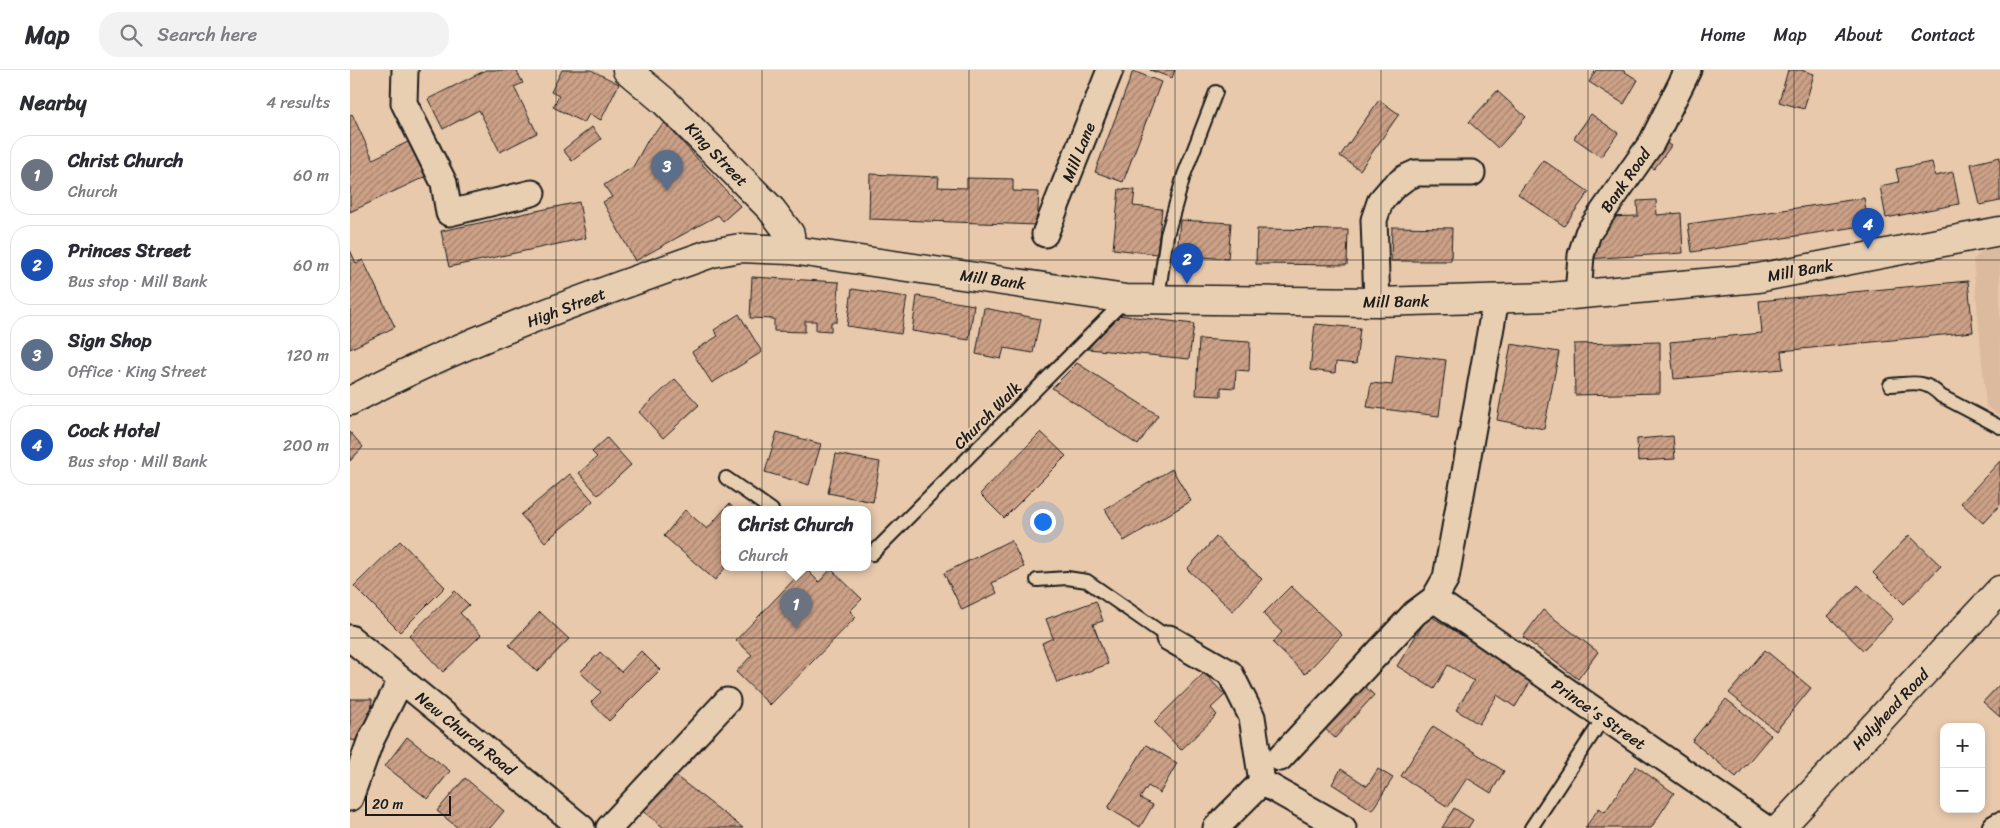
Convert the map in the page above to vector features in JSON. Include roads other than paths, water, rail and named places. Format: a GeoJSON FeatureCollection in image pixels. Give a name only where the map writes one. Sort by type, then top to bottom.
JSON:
{"type":"FeatureCollection","features":[{"type":"Feature","properties":{"kind":"street"},"geometry":{"type":"LineString","coordinates":[[405,70],[404,103],[444,183],[449,214],[532,192]]}},
{"type":"Feature","properties":{"kind":"street","name":"King Street"},"geometry":{"type":"LineString","coordinates":[[627,70],[666,102],[771,209],[790,234],[791,250]]}},
{"type":"Feature","properties":{"kind":"street","name":"Mill Lane"},"geometry":{"type":"LineString","coordinates":[[1045,234],[1110,70]]}},
{"type":"Feature","properties":{"kind":"street","name":"Bank Road"},"geometry":{"type":"LineString","coordinates":[[1578,295],[1581,255],[1588,233],[1652,142],[1688,70]]}},
{"type":"Feature","properties":{"kind":"street"},"geometry":{"type":"LineString","coordinates":[[1377,302],[1374,220],[1380,202],[1392,188],[1405,178],[1416,173],[1472,173]]}},
{"type":"Feature","properties":{"kind":"street","name":"Mill Bank"},"geometry":{"type":"LineString","coordinates":[[791,250],[1126,299],[1377,302],[1496,300],[1578,295],[1758,278],[2000,231]]}},
{"type":"Feature","properties":{"kind":"street","name":"High Street"},"geometry":{"type":"LineString","coordinates":[[350,401],[399,375],[507,329],[712,253],[740,248],[791,250]]}},
{"type":"Feature","properties":{"kind":"street"},"geometry":{"type":"LineString","coordinates":[[1280,758],[1415,613],[1434,599],[1446,578],[1496,300]]}},
{"type":"Feature","properties":{"kind":"street","name":"Holyhead Road"},"geometry":{"type":"LineString","coordinates":[[1780,828],[2000,590]]}},
{"type":"Feature","properties":{"kind":"street","name":"Prince's Street"},"geometry":{"type":"LineString","coordinates":[[1434,599],[1765,828]]}},
{"type":"Feature","properties":{"kind":"street","name":"New Church Road"},"geometry":{"type":"LineString","coordinates":[[350,638],[582,828]]}},
{"type":"Feature","properties":{"kind":"street"},"geometry":{"type":"LineString","coordinates":[[1169,638],[1230,673],[1252,717],[1262,782]]}},
{"type":"Feature","properties":{"kind":"street"},"geometry":{"type":"LineString","coordinates":[[350,798],[370,742],[401,680]]}},
{"type":"Feature","properties":{"kind":"street"},"geometry":{"type":"LineString","coordinates":[[609,828],[727,701]]}},
{"type":"Feature","properties":{"kind":"street"},"geometry":{"type":"LineString","coordinates":[[1216,828],[1262,782]]}},
{"type":"Feature","properties":{"kind":"street"},"geometry":{"type":"LineString","coordinates":[[1262,782],[1344,828]]}},
{"type":"Feature","properties":{"kind":"street"},"geometry":{"type":"LineString","coordinates":[[1994,828],[2000,825]]}},
{"type":"Feature","properties":{"kind":"lane"},"geometry":{"type":"LineString","coordinates":[[1158,300],[1167,234],[1184,175],[1216,92]]}},
{"type":"Feature","properties":{"kind":"lane","name":"Church Walk"},"geometry":{"type":"LineString","coordinates":[[871,551],[1126,299]]}},
{"type":"Feature","properties":{"kind":"lane"},"geometry":{"type":"LineString","coordinates":[[1890,385],[1924,383],[1934,389],[1940,396],[2000,427]]}},
{"type":"Feature","properties":{"kind":"lane"},"geometry":{"type":"LineString","coordinates":[[726,478],[766,506]]}},
{"type":"Feature","properties":{"kind":"lane"},"geometry":{"type":"LineString","coordinates":[[1037,580],[1067,578],[1087,581],[1169,638]]}},
{"type":"Feature","properties":{"kind":"lane"},"geometry":{"type":"LineString","coordinates":[[1531,828],[1604,717]]}},
{"type":"Feature","properties":{"kind":"place","name":"Sign Shop"},"geometry":{"type":"Point","coordinates":[667,191]}},
{"type":"Feature","properties":{"kind":"place","name":"Cock Hotel"},"geometry":{"type":"Point","coordinates":[1868,249]}},
{"type":"Feature","properties":{"kind":"place","name":"Princes Street"},"geometry":{"type":"Point","coordinates":[1187,284]}},
{"type":"Feature","properties":{"kind":"place","name":"Christ Church"},"geometry":{"type":"Point","coordinates":[796,629]}}]}
